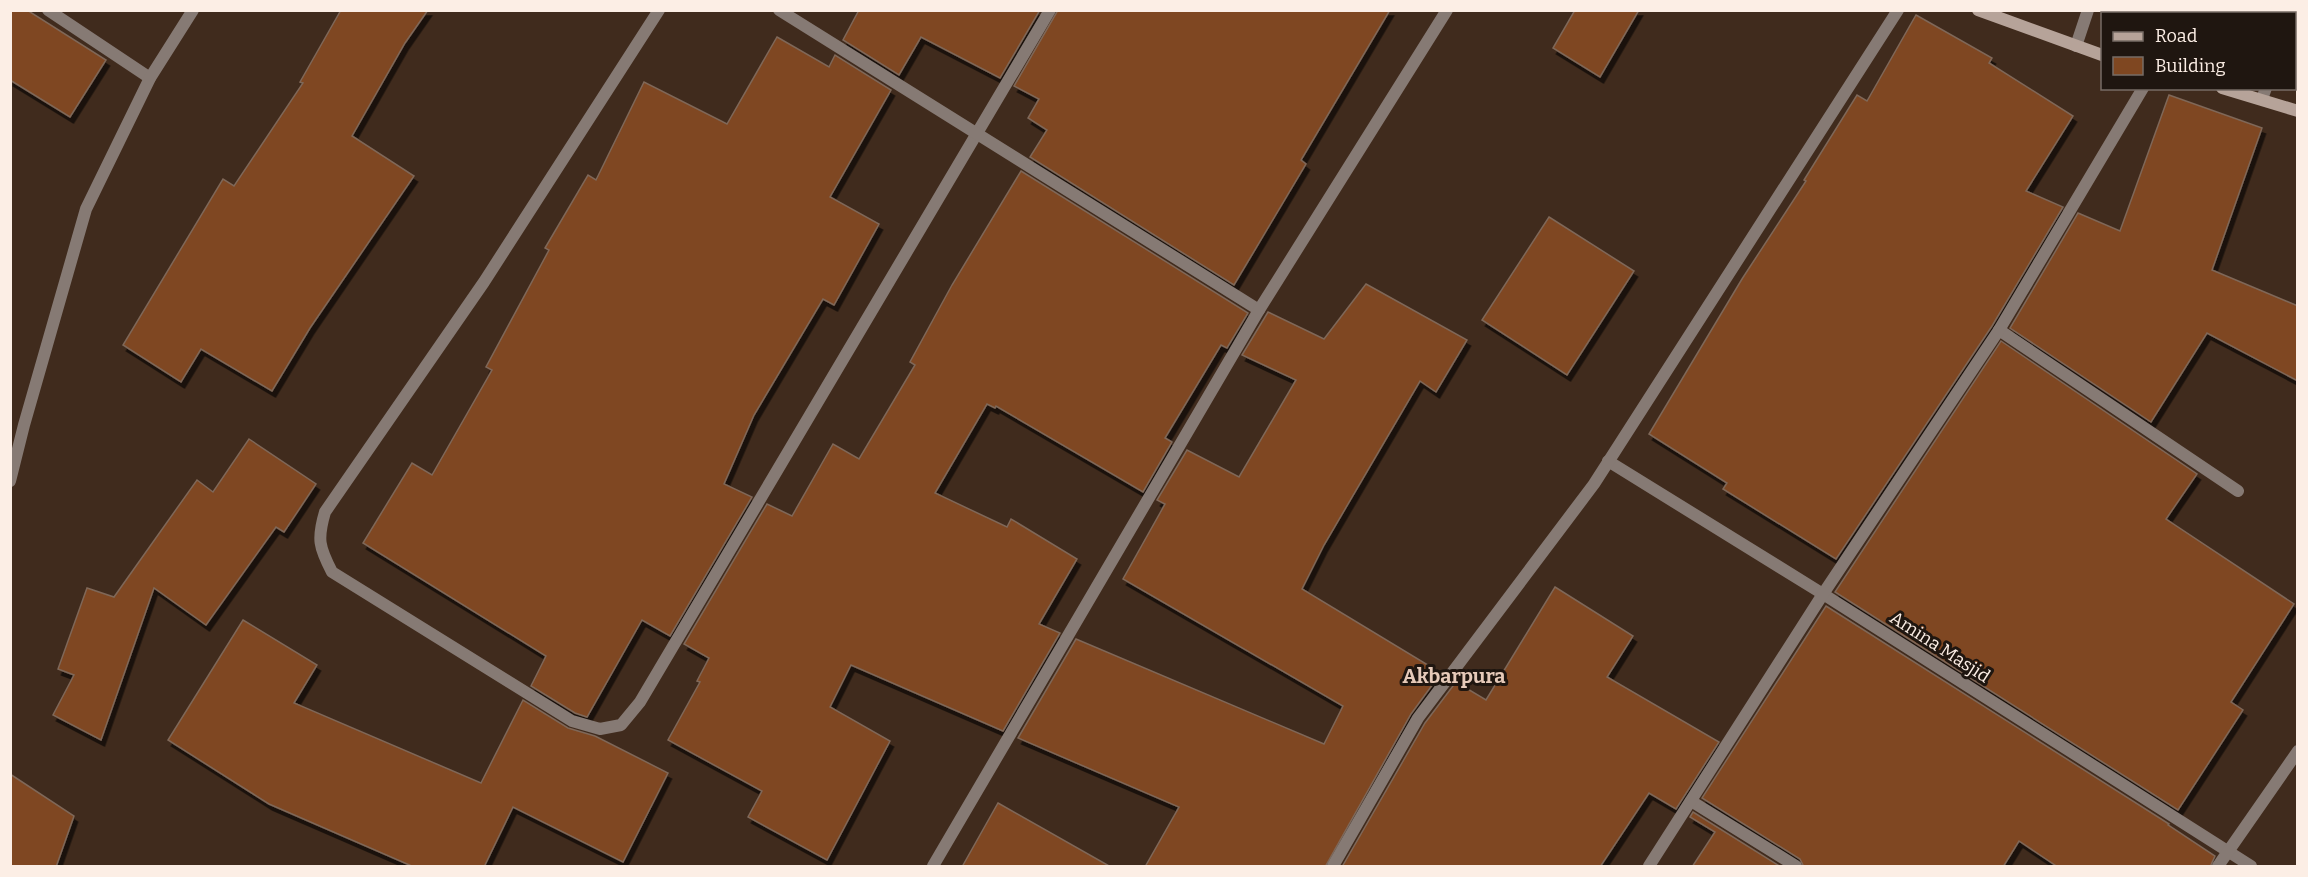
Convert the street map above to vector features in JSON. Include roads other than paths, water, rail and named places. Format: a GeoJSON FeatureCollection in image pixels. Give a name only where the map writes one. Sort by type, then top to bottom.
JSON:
{"type":"FeatureCollection","features":[{"type":"Feature","properties":{"kind":"street"},"geometry":{"type":"LineString","coordinates":[[48,10],[150,78]]}},
{"type":"Feature","properties":{"kind":"street"},"geometry":{"type":"LineString","coordinates":[[10,481],[86,209],[150,78],[193,10]]}},
{"type":"Feature","properties":{"kind":"street"},"geometry":{"type":"LineString","coordinates":[[659,10],[484,282],[325,512],[320,531],[320,548],[332,572],[572,721],[600,729],[621,725],[640,702],[1050,10]]}},
{"type":"Feature","properties":{"kind":"street"},"geometry":{"type":"LineString","coordinates":[[779,10],[1259,310]]}},
{"type":"Feature","properties":{"kind":"street"},"geometry":{"type":"LineString","coordinates":[[933,867],[1259,310],[1447,10]]}},
{"type":"Feature","properties":{"kind":"street"},"geometry":{"type":"LineString","coordinates":[[1333,867],[1418,718],[1594,484],[1898,10]]}},
{"type":"Feature","properties":{"kind":"street"},"geometry":{"type":"LineString","coordinates":[[1978,10],[2101,54]]}},
{"type":"Feature","properties":{"kind":"street"},"geometry":{"type":"LineString","coordinates":[[2076,45],[2088,10]]}},
{"type":"Feature","properties":{"kind":"street"},"geometry":{"type":"LineString","coordinates":[[1649,867],[1823,594],[1999,330],[2143,90]]}},
{"type":"Feature","properties":{"kind":"street"},"geometry":{"type":"LineString","coordinates":[[2236,90],[2264,94],[2298,111]]}},
{"type":"Feature","properties":{"kind":"street"},"geometry":{"type":"LineString","coordinates":[[1999,330],[2238,491]]}},
{"type":"Feature","properties":{"kind":"street","name":"Amina Masjid"},"geometry":{"type":"LineString","coordinates":[[1608,461],[1823,594],[2251,867]]}},
{"type":"Feature","properties":{"kind":"street"},"geometry":{"type":"LineString","coordinates":[[2218,867],[2298,751]]}},
{"type":"Feature","properties":{"kind":"street"},"geometry":{"type":"LineString","coordinates":[[1691,801],[1796,867]]}},
{"type":"Feature","properties":{"kind":"district","name":"Akbarpura"},"geometry":{"type":"Point","coordinates":[1454,676]}}]}
